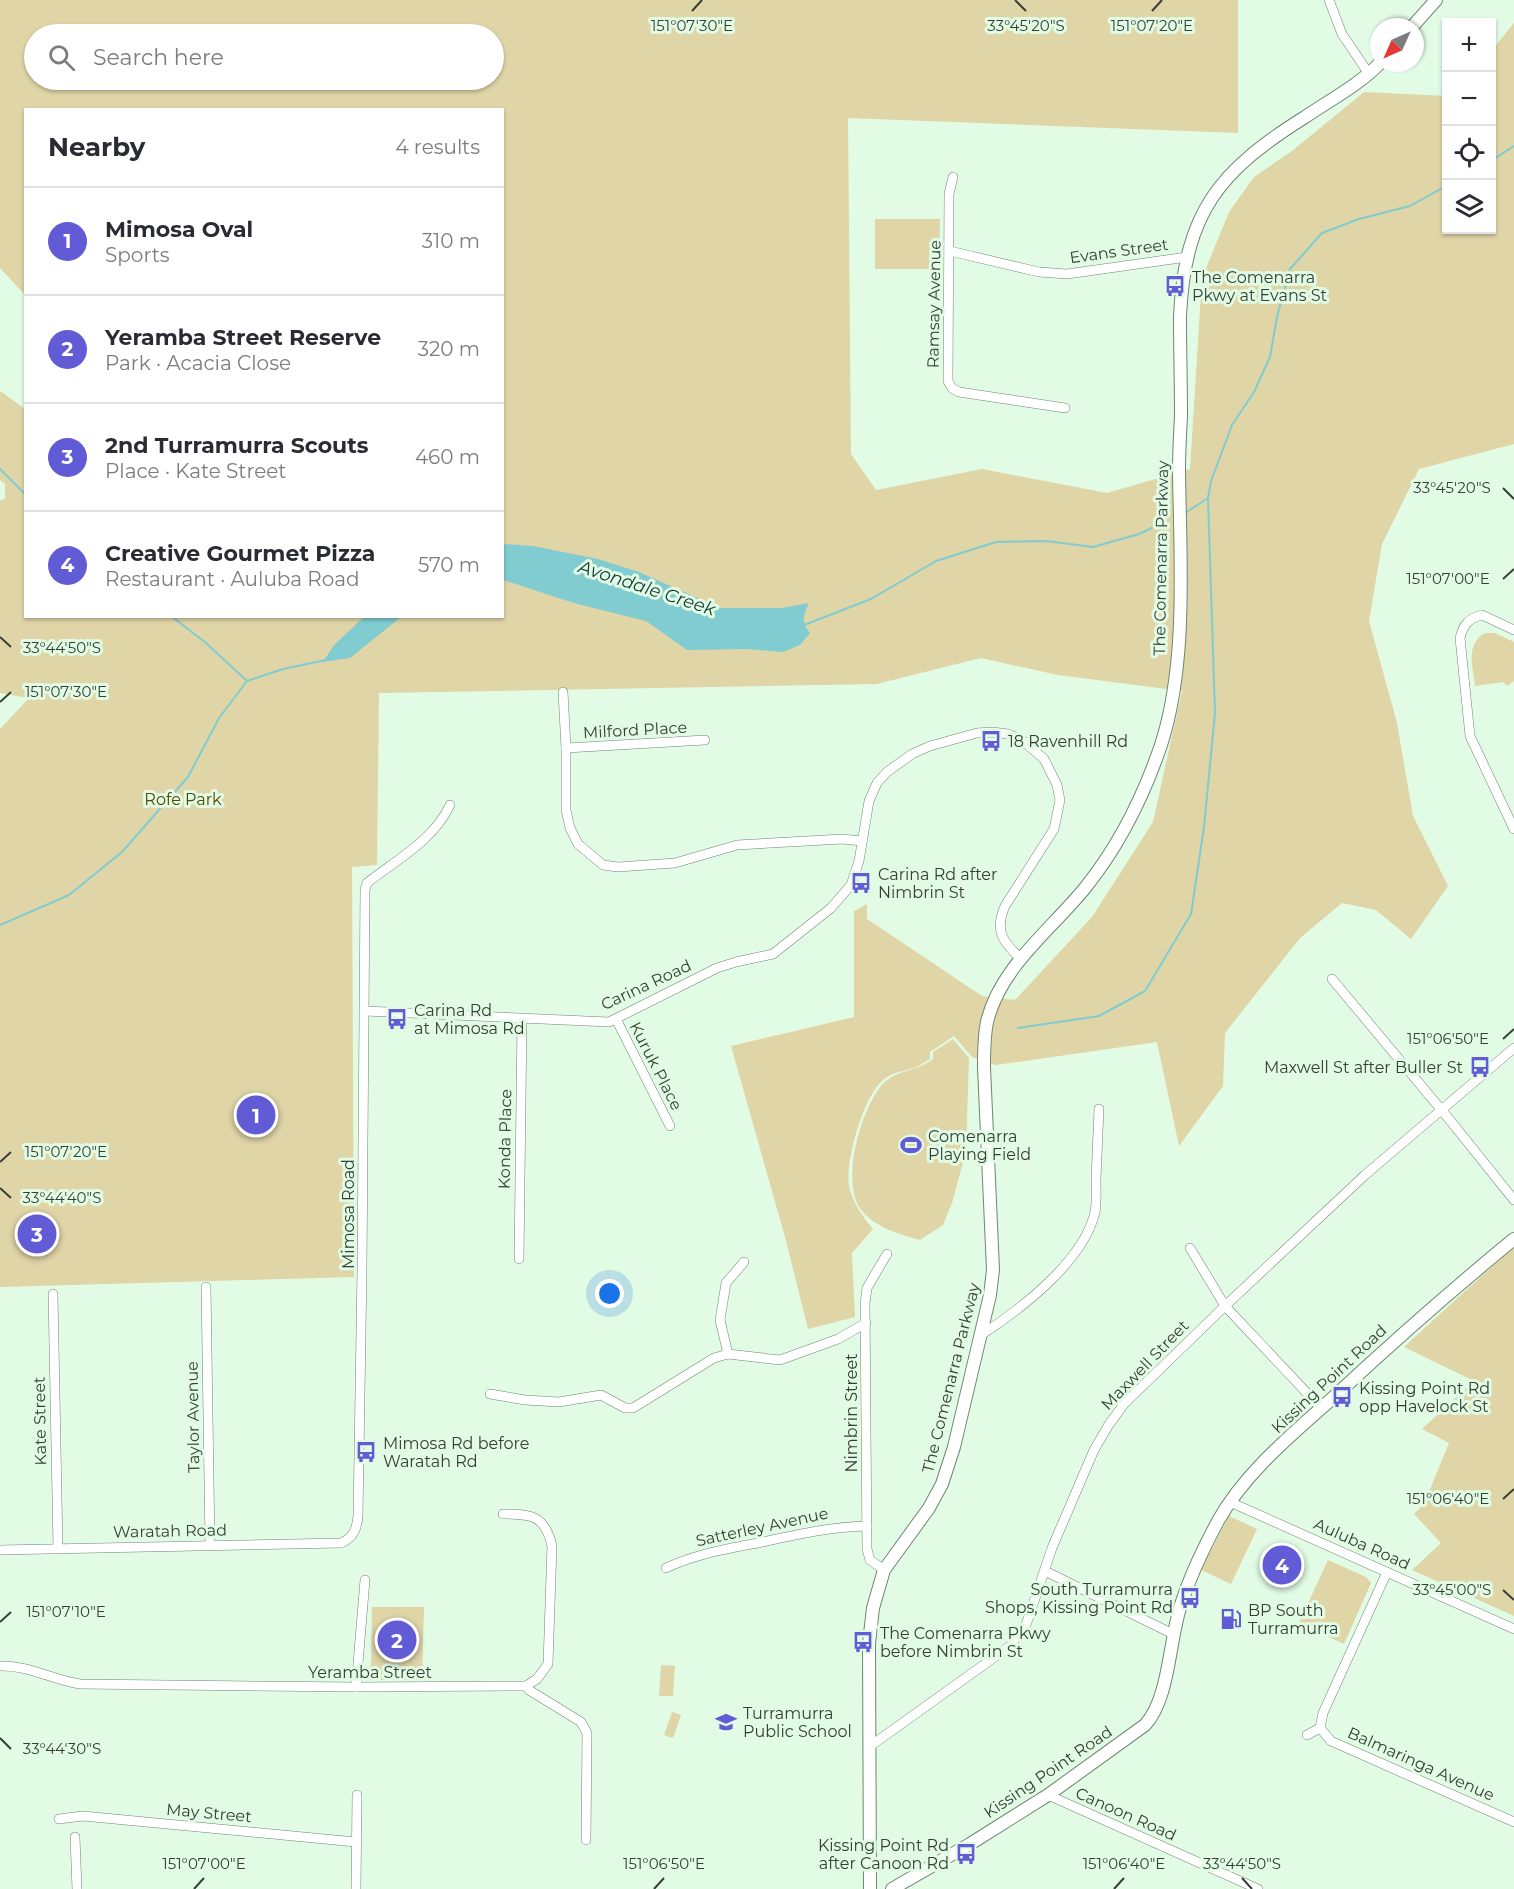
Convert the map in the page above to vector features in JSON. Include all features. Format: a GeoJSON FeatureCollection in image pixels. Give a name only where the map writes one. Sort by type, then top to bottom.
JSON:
{"type":"FeatureCollection","features":[{"type":"Feature","properties":{"kind":"main road"},"geometry":{"type":"LineString","coordinates":[[1420,18],[1436,0]]}},
{"type":"Feature","properties":{"kind":"main road","name":"The Comenarra Parkway"},"geometry":{"type":"LineString","coordinates":[[870,1889],[870,1622],[875,1596],[884,1570],[929,1508],[942,1484],[954,1447],[990,1295],[993,1252],[984,1067],[985,1032],[989,1016],[998,992],[1021,959],[1085,887],[1118,837],[1149,775],[1161,744],[1169,712],[1176,659],[1180,596],[1180,316],[1186,256],[1205,209],[1232,171],[1267,142],[1369,74]]}},
{"type":"Feature","properties":{"kind":"main road","name":"Kissing Point Road"},"geometry":{"type":"LineString","coordinates":[[892,1889],[1048,1795],[1145,1725],[1152,1717],[1162,1692],[1173,1634],[1183,1599],[1194,1571],[1230,1502],[1272,1454],[1321,1408],[1429,1309],[1514,1239]]}},
{"type":"Feature","properties":{"kind":"street"},"geometry":{"type":"LineString","coordinates":[[1329,0],[1342,34],[1369,74]]}},
{"type":"Feature","properties":{"kind":"street","name":"Ramsay Avenue"},"geometry":{"type":"LineString","coordinates":[[953,177],[949,194],[948,381],[952,388],[959,392],[1065,408]]}},
{"type":"Feature","properties":{"kind":"street","name":"Evans Street"},"geometry":{"type":"LineString","coordinates":[[950,251],[1039,272],[1067,274],[1186,256]]}},
{"type":"Feature","properties":{"kind":"street"},"geometry":{"type":"LineString","coordinates":[[1514,630],[1482,615],[1469,620],[1462,628],[1460,638],[1470,736],[1514,829]]}},
{"type":"Feature","properties":{"kind":"street"},"geometry":{"type":"LineString","coordinates":[[563,693],[566,810],[570,828],[578,844],[603,865],[618,867],[675,863],[737,845],[842,839],[862,841]]}},
{"type":"Feature","properties":{"kind":"street","name":"Carina Road"},"geometry":{"type":"LineString","coordinates":[[366,1011],[599,1023],[616,1019],[717,968],[773,954],[800,934],[843,896],[857,872],[872,792],[887,772],[912,754],[949,739],[977,733],[1008,734],[1034,748],[1052,771],[1060,800],[1054,829],[1005,906],[1002,915],[1000,931],[1003,939],[1021,959]]}},
{"type":"Feature","properties":{"kind":"street","name":"Milford Place"},"geometry":{"type":"LineString","coordinates":[[566,748],[705,740]]}},
{"type":"Feature","properties":{"kind":"street","name":"Mimosa Road"},"geometry":{"type":"LineString","coordinates":[[340,1543],[352,1536],[358,1516],[366,1011],[365,890],[367,883],[434,831],[450,805]]}},
{"type":"Feature","properties":{"kind":"street"},"geometry":{"type":"LineString","coordinates":[[1332,979],[1514,1200]]}},
{"type":"Feature","properties":{"kind":"street","name":"Konda Place"},"geometry":{"type":"LineString","coordinates":[[519,1259],[522,1019]]}},
{"type":"Feature","properties":{"kind":"street","name":"Kuruk Place"},"geometry":{"type":"LineString","coordinates":[[616,1019],[670,1126]]}},
{"type":"Feature","properties":{"kind":"street","name":"Maxwell Street"},"geometry":{"type":"LineString","coordinates":[[869,1747],[1010,1646],[1026,1625],[1052,1548],[1094,1450],[1108,1426],[1143,1385],[1365,1175],[1514,1048]]}},
{"type":"Feature","properties":{"kind":"street"},"geometry":{"type":"LineString","coordinates":[[981,1335],[1004,1320],[1059,1272],[1081,1245],[1090,1228],[1096,1209],[1099,1109]]}},
{"type":"Feature","properties":{"kind":"street"},"geometry":{"type":"LineString","coordinates":[[1190,1248],[1225,1306],[1321,1408]]}},
{"type":"Feature","properties":{"kind":"street","name":"Nimbrin Street"},"geometry":{"type":"LineString","coordinates":[[884,1570],[874,1564],[868,1555],[865,1304],[867,1288],[887,1254]]}},
{"type":"Feature","properties":{"kind":"street"},"geometry":{"type":"LineString","coordinates":[[728,1354],[720,1320],[726,1282],[744,1262]]}},
{"type":"Feature","properties":{"kind":"street","name":"Taylor Avenue"},"geometry":{"type":"LineString","coordinates":[[206,1287],[210,1545]]}},
{"type":"Feature","properties":{"kind":"street","name":"Kate Street"},"geometry":{"type":"LineString","coordinates":[[53,1294],[58,1548]]}},
{"type":"Feature","properties":{"kind":"street"},"geometry":{"type":"LineString","coordinates":[[490,1394],[525,1400],[559,1402],[600,1395],[625,1408],[633,1408],[714,1358],[728,1354],[780,1360],[838,1339],[866,1323]]}},
{"type":"Feature","properties":{"kind":"street","name":"Auluba Road"},"geometry":{"type":"LineString","coordinates":[[1230,1502],[1514,1629]]}},
{"type":"Feature","properties":{"kind":"street"},"geometry":{"type":"LineString","coordinates":[[502,1514],[524,1514],[534,1517],[549,1532],[552,1546],[548,1664],[537,1679],[526,1686],[581,1722],[585,1727],[587,1733],[586,1840]]}},
{"type":"Feature","properties":{"kind":"street","name":"Satterley Avenue"},"geometry":{"type":"LineString","coordinates":[[666,1568],[690,1557],[755,1543],[832,1527],[867,1526]]}},
{"type":"Feature","properties":{"kind":"street","name":"Waratah Road"},"geometry":{"type":"LineString","coordinates":[[0,1550],[340,1543]]}},
{"type":"Feature","properties":{"kind":"street"},"geometry":{"type":"LineString","coordinates":[[1045,1571],[1173,1634]]}},
{"type":"Feature","properties":{"kind":"street"},"geometry":{"type":"LineString","coordinates":[[1307,1735],[1320,1728],[1323,1713],[1388,1572]]}},
{"type":"Feature","properties":{"kind":"street"},"geometry":{"type":"LineString","coordinates":[[356,1687],[365,1580]]}},
{"type":"Feature","properties":{"kind":"street","name":"Yeramba Street"},"geometry":{"type":"LineString","coordinates":[[0,1666],[27,1668],[67,1682],[80,1684],[526,1686]]}},
{"type":"Feature","properties":{"kind":"street","name":"Balmaringa Avenue"},"geometry":{"type":"LineString","coordinates":[[1320,1728],[1331,1741],[1514,1822]]}},
{"type":"Feature","properties":{"kind":"street"},"geometry":{"type":"LineString","coordinates":[[356,1889],[357,1795]]}},
{"type":"Feature","properties":{"kind":"street","name":"Canoon Road"},"geometry":{"type":"LineString","coordinates":[[1048,1795],[1258,1889]]}},
{"type":"Feature","properties":{"kind":"street","name":"May Street"},"geometry":{"type":"LineString","coordinates":[[59,1819],[83,1816],[356,1842]]}},
{"type":"Feature","properties":{"kind":"street"},"geometry":{"type":"LineString","coordinates":[[75,1837],[77,1889]]}},
{"type":"Feature","properties":{"kind":"green space","name":"Rofe Park"},"geometry":{"type":"Polygon","coordinates":[[[0,0],[1238,0],[1238,133],[848,118],[851,454],[876,490],[982,469],[1107,493],[1190,469],[1202,278],[1229,212],[1254,177],[1292,151],[1364,92],[1442,96],[1442,234],[1496,234],[1496,45],[1514,23],[1514,444],[1419,469],[1382,544],[1369,621],[1397,723],[1413,816],[1448,886],[1411,939],[1376,910],[1342,903],[1300,938],[1225,1033],[1223,1086],[1179,1146],[1157,1042],[996,1065],[972,1057],[954,1036],[930,1052],[930,1059],[914,1068],[892,1074],[874,1090],[868,1102],[857,1131],[848,1175],[849,1186],[858,1209],[873,1229],[852,1253],[855,1317],[808,1329],[785,1237],[731,1046],[854,1017],[854,911],[867,904],[867,919],[982,996],[1015,1000],[1092,917],[1153,822],[1182,691],[1058,675],[981,658],[877,684],[379,693],[377,865],[352,867],[354,1277],[0,1287],[0,729],[29,698],[0,693],[0,500],[5,499],[5,484],[0,480],[0,391],[24,408],[24,618],[504,618],[504,108],[24,108],[24,294],[0,268],[0,0]]]}},
{"type":"Feature","properties":{"kind":"green space"},"geometry":{"type":"Polygon","coordinates":[[[875,219],[940,219],[939,269],[875,269],[875,219]]]}},
{"type":"Feature","properties":{"kind":"green space"},"geometry":{"type":"Polygon","coordinates":[[[1485,633],[1495,633],[1514,642],[1514,681],[1507,686],[1503,682],[1475,686],[1473,650],[1475,643],[1485,633]]]}},
{"type":"Feature","properties":{"kind":"green space","name":"Comenarra Playing Field"},"geometry":{"type":"Polygon","coordinates":[[[953,1039],[969,1058],[966,1151],[952,1203],[943,1225],[920,1240],[882,1227],[863,1212],[856,1200],[853,1185],[855,1149],[866,1113],[881,1086],[892,1077],[933,1059],[933,1052],[953,1039]]]}},
{"type":"Feature","properties":{"kind":"green space"},"geometry":{"type":"Polygon","coordinates":[[[1512,1248],[1514,1250],[1514,1616],[1412,1570],[1441,1543],[1414,1514],[1424,1504],[1449,1443],[1422,1429],[1474,1381],[1404,1347],[1512,1248]]]}},
{"type":"Feature","properties":{"kind":"green space"},"geometry":{"type":"Polygon","coordinates":[[[1229,1516],[1257,1529],[1231,1584],[1201,1570],[1229,1516]]]}},
{"type":"Feature","properties":{"kind":"green space"},"geometry":{"type":"Polygon","coordinates":[[[1328,1560],[1366,1577],[1371,1583],[1344,1644],[1299,1623],[1328,1560]]]}},
{"type":"Feature","properties":{"kind":"green space"},"geometry":{"type":"Polygon","coordinates":[[[372,1607],[424,1607],[422,1680],[379,1680],[371,1673],[372,1607]]]}},
{"type":"Feature","properties":{"kind":"green space"},"geometry":{"type":"Polygon","coordinates":[[[661,1665],[675,1666],[673,1696],[659,1696],[661,1665]]]}},
{"type":"Feature","properties":{"kind":"green space"},"geometry":{"type":"Polygon","coordinates":[[[672,1712],[681,1715],[673,1738],[664,1735],[672,1712]]]}},
{"type":"Feature","properties":{"kind":"water"},"geometry":{"type":"Polygon","coordinates":[[[504,544],[533,546],[598,559],[639,572],[720,608],[782,608],[809,603],[804,618],[810,633],[800,645],[783,652],[746,649],[687,650],[646,621],[574,603],[504,580],[504,544]]]}},
{"type":"Feature","properties":{"kind":"water"},"geometry":{"type":"Polygon","coordinates":[[[363,618],[400,618],[350,658],[323,662],[334,645],[363,618]]]}},
{"type":"Feature","properties":{"kind":"waterway","name":"Avondale Creek"},"geometry":{"type":"LineString","coordinates":[[1496,157],[1514,146]]}},
{"type":"Feature","properties":{"kind":"waterway","name":"Avondale Creek"},"geometry":{"type":"LineString","coordinates":[[1185,513],[1208,498],[1211,481],[1232,425],[1254,392],[1270,357],[1277,317],[1290,269],[1322,233],[1359,219],[1410,206],[1442,188]]}},
{"type":"Feature","properties":{"kind":"waterway"},"geometry":{"type":"LineString","coordinates":[[0,469],[24,493]]}},
{"type":"Feature","properties":{"kind":"waterway"},"geometry":{"type":"LineString","coordinates":[[1018,1028],[1099,1016],[1145,991],[1191,914],[1204,827],[1215,713],[1208,498]]}},
{"type":"Feature","properties":{"kind":"waterway","name":"Avondale Creek"},"geometry":{"type":"LineString","coordinates":[[804,625],[871,599],[936,561],[996,542],[1046,541],[1093,547],[1139,534],[1158,525]]}},
{"type":"Feature","properties":{"kind":"waterway"},"geometry":{"type":"LineString","coordinates":[[174,618],[206,643],[247,681]]}},
{"type":"Feature","properties":{"kind":"waterway","name":"Avondale Creek"},"geometry":{"type":"LineString","coordinates":[[0,925],[69,895],[122,852],[188,777],[219,718],[247,681],[283,669],[326,660]]}},
{"type":"Feature","properties":{"kind":"place","name":"The Comenarra Pkwy at Evans St"},"geometry":{"type":"Point","coordinates":[1175,286]}},
{"type":"Feature","properties":{"kind":"place","name":"18 Ravenhill Rd"},"geometry":{"type":"Point","coordinates":[991,741]}},
{"type":"Feature","properties":{"kind":"place","name":"Carina Rd after Nimbrin St"},"geometry":{"type":"Point","coordinates":[861,883]}},
{"type":"Feature","properties":{"kind":"place","name":"Carina Rd at Mimosa Rd"},"geometry":{"type":"Point","coordinates":[397,1019]}},
{"type":"Feature","properties":{"kind":"place","name":"Maxwell St after Buller St"},"geometry":{"type":"Point","coordinates":[1480,1067]}},
{"type":"Feature","properties":{"kind":"place","name":"Mimosa Oval"},"geometry":{"type":"Point","coordinates":[256,1115]}},
{"type":"Feature","properties":{"kind":"place","name":"Comenarra Playing Field"},"geometry":{"type":"Point","coordinates":[911,1145]}},
{"type":"Feature","properties":{"kind":"place","name":"2nd Turramurra Scouts"},"geometry":{"type":"Point","coordinates":[37,1234]}},
{"type":"Feature","properties":{"kind":"place","name":"Kissing Point Rd opp Havelock St"},"geometry":{"type":"Point","coordinates":[1342,1397]}},
{"type":"Feature","properties":{"kind":"place","name":"Mimosa Rd before Waratah Rd"},"geometry":{"type":"Point","coordinates":[366,1452]}},
{"type":"Feature","properties":{"kind":"place","name":"Creative Gourmet Pizza"},"geometry":{"type":"Point","coordinates":[1282,1565]}},
{"type":"Feature","properties":{"kind":"place","name":"South Turramurra Shops, Kissing Point Rd"},"geometry":{"type":"Point","coordinates":[1190,1598]}},
{"type":"Feature","properties":{"kind":"place","name":"BP South Turramurra"},"geometry":{"type":"Point","coordinates":[1231,1619]}},
{"type":"Feature","properties":{"kind":"place","name":"Yeramba Street Reserve"},"geometry":{"type":"Point","coordinates":[397,1640]}},
{"type":"Feature","properties":{"kind":"place","name":"The Comenarra Pkwy before Nimbrin St"},"geometry":{"type":"Point","coordinates":[863,1642]}},
{"type":"Feature","properties":{"kind":"place","name":"Turramurra Public School"},"geometry":{"type":"Point","coordinates":[726,1722]}},
{"type":"Feature","properties":{"kind":"place","name":"Kissing Point Rd after Canoon Rd"},"geometry":{"type":"Point","coordinates":[966,1854]}}]}
